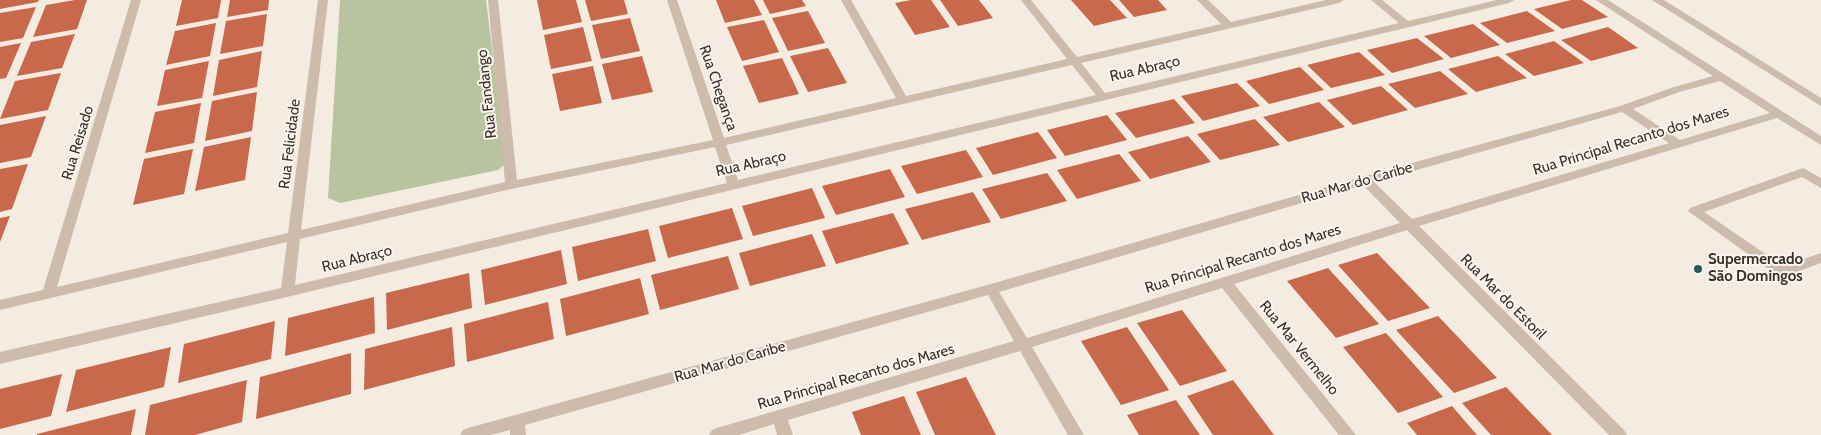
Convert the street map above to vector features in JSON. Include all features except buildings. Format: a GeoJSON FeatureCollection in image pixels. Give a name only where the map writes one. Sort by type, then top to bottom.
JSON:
{"type":"FeatureCollection","features":[{"type":"Feature","properties":{"kind":"street","name":"Rua Reisado"},"geometry":{"type":"LineString","coordinates":[[48,294],[136,0]]}},
{"type":"Feature","properties":{"kind":"street","name":"Rua Felicidade"},"geometry":{"type":"LineString","coordinates":[[287,292],[324,0]]}},
{"type":"Feature","properties":{"kind":"street","name":"Rua Fandango"},"geometry":{"type":"LineString","coordinates":[[493,0],[511,186]]}},
{"type":"Feature","properties":{"kind":"street","name":"Rua Chegança"},"geometry":{"type":"LineString","coordinates":[[672,0],[734,185]]}},
{"type":"Feature","properties":{"kind":"street"},"geometry":{"type":"LineString","coordinates":[[846,0],[903,100]]}},
{"type":"Feature","properties":{"kind":"street"},"geometry":{"type":"LineString","coordinates":[[1026,0],[1102,96]]}},
{"type":"Feature","properties":{"kind":"street"},"geometry":{"type":"LineString","coordinates":[[1202,0],[1228,25]]}},
{"type":"Feature","properties":{"kind":"street","name":"Rua Abraço"},"geometry":{"type":"LineString","coordinates":[[0,305],[511,186],[721,142],[1339,0]]}},
{"type":"Feature","properties":{"kind":"street"},"geometry":{"type":"LineString","coordinates":[[1376,0],[1406,24]]}},
{"type":"Feature","properties":{"kind":"street","name":"Rua Abraço"},"geometry":{"type":"LineString","coordinates":[[0,358],[287,292],[1509,0]]}},
{"type":"Feature","properties":{"kind":"street"},"geometry":{"type":"LineString","coordinates":[[1601,0],[1821,141]]}},
{"type":"Feature","properties":{"kind":"street"},"geometry":{"type":"LineString","coordinates":[[1657,0],[1821,103]]}},
{"type":"Feature","properties":{"kind":"street","name":"Rua Mar do Caribe"},"geometry":{"type":"LineString","coordinates":[[468,435],[517,428],[1365,180],[1624,108],[1675,90],[1722,77]]}},
{"type":"Feature","properties":{"kind":"street"},"geometry":{"type":"LineString","coordinates":[[1624,108],[1679,144]]}},
{"type":"Feature","properties":{"kind":"street","name":"Rua Principal Recanto dos Mares"},"geometry":{"type":"LineString","coordinates":[[717,435],[1024,344],[1408,224],[1779,114]]}},
{"type":"Feature","properties":{"kind":"street"},"geometry":{"type":"LineString","coordinates":[[1821,184],[1803,172],[1694,211],[1782,272],[1821,258]]}},
{"type":"Feature","properties":{"kind":"street","name":"Rua Mar do Estoril"},"geometry":{"type":"LineString","coordinates":[[1365,180],[1619,435]]}},
{"type":"Feature","properties":{"kind":"street","name":"Rua Mar Vermelho"},"geometry":{"type":"LineString","coordinates":[[1225,282],[1348,435]]}},
{"type":"Feature","properties":{"kind":"street"},"geometry":{"type":"LineString","coordinates":[[991,289],[1076,435]]}},
{"type":"Feature","properties":{"kind":"street"},"geometry":{"type":"LineString","coordinates":[[779,416],[786,435]]}},
{"type":"Feature","properties":{"kind":"green space"},"geometry":{"type":"Polygon","coordinates":[[[340,0],[486,0],[506,163],[498,170],[340,203],[328,198],[340,0]]]}},
{"type":"Feature","properties":{"kind":"place","name":"Supermercado São Domingos"},"geometry":{"type":"Point","coordinates":[1698,269]}}]}
